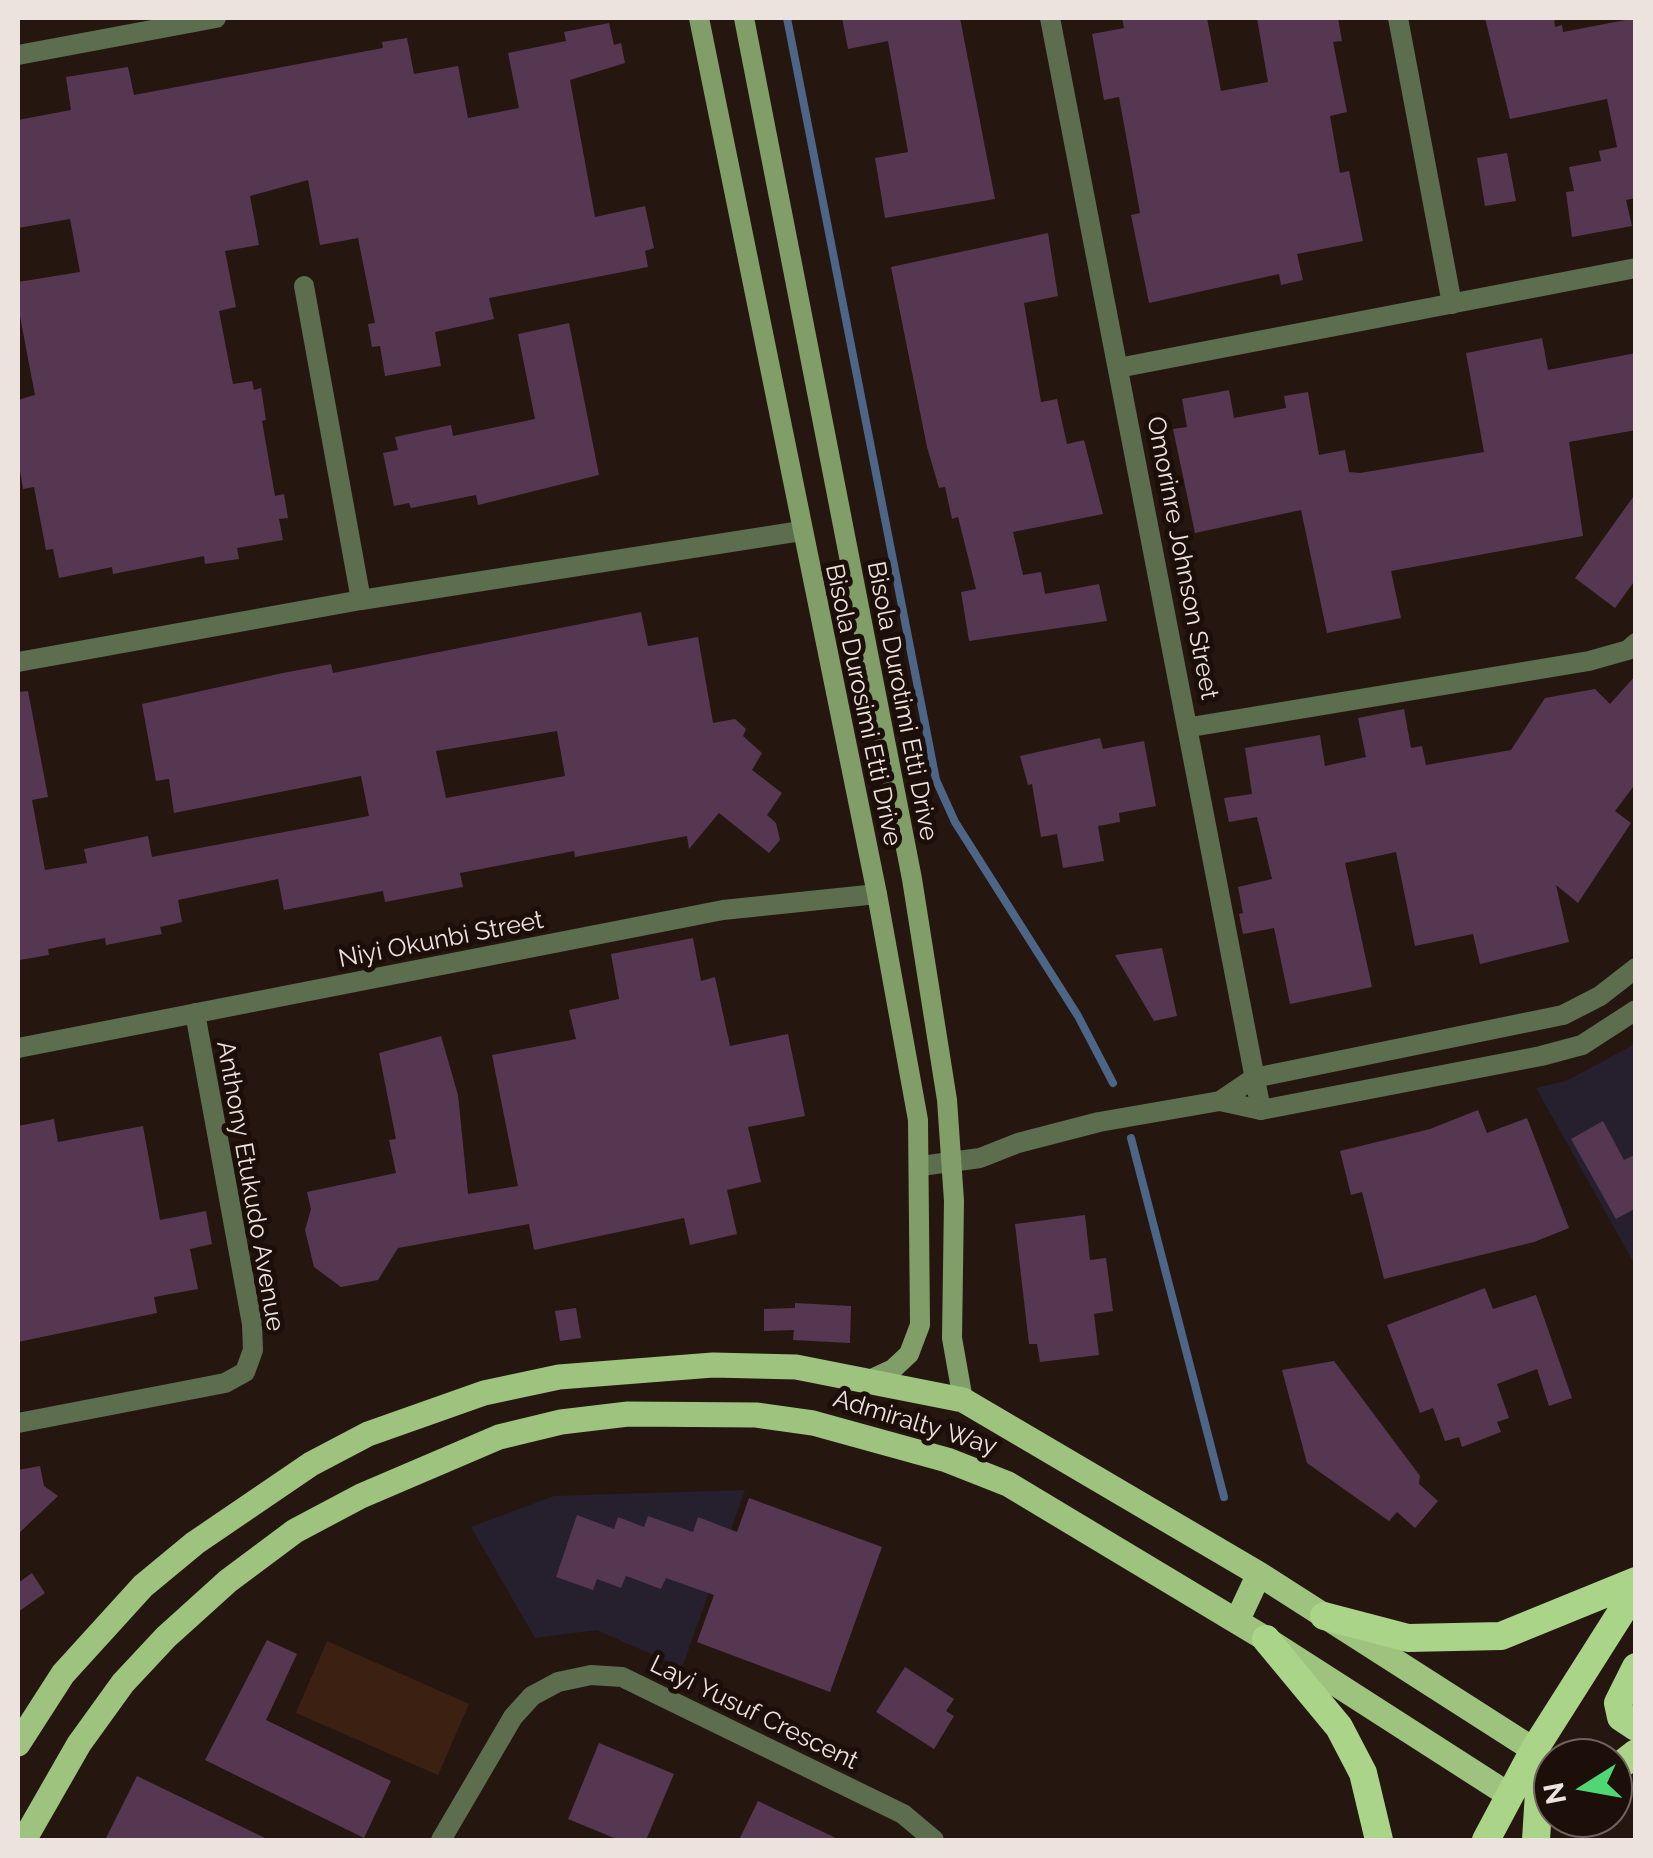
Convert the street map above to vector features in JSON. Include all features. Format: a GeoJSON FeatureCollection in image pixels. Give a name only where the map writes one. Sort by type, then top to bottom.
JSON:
{"type":"FeatureCollection","features":[{"type":"Feature","properties":{"kind":"highway"},"geometry":{"type":"LineString","coordinates":[[1324,1616],[1408,1638],[1500,1636],[1636,1582]]}},
{"type":"Feature","properties":{"kind":"highway"},"geometry":{"type":"LineString","coordinates":[[1542,1738],[1636,1589]]}},
{"type":"Feature","properties":{"kind":"highway"},"geometry":{"type":"LineString","coordinates":[[1266,1639],[1339,1727],[1363,1773],[1379,1840]]}},
{"type":"Feature","properties":{"kind":"highway"},"geometry":{"type":"LineString","coordinates":[[1636,1667],[1618,1704],[1622,1717],[1636,1728]]}},
{"type":"Feature","properties":{"kind":"highway"},"geometry":{"type":"LineString","coordinates":[[1486,1840],[1533,1752]]}},
{"type":"Feature","properties":{"kind":"highway"},"geometry":{"type":"LineString","coordinates":[[1509,1795],[1533,1794]]}},
{"type":"Feature","properties":{"kind":"main road","name":"Bisola Durosimi Etti Drive"},"geometry":{"type":"LineString","coordinates":[[699,18],[910,1061],[921,1166],[920,1325],[909,1354],[893,1369],[865,1382]]}},
{"type":"Feature","properties":{"kind":"main road","name":"Bisola Durotimi Etti Drive"},"geometry":{"type":"LineString","coordinates":[[744,18],[912,879],[948,1100],[952,1338],[963,1400]]}},
{"type":"Feature","properties":{"kind":"main road","name":"Admiralty Way"},"geometry":{"type":"LineString","coordinates":[[18,1744],[63,1674],[144,1586],[261,1495],[368,1434],[484,1393],[575,1376],[713,1365],[779,1366],[963,1400],[1259,1574],[1533,1749]]}},
{"type":"Feature","properties":{"kind":"main road","name":"Admiralty Way"},"geometry":{"type":"LineString","coordinates":[[24,1840],[80,1744],[124,1684],[166,1637],[228,1581],[295,1531],[361,1496],[499,1437],[561,1422],[628,1414],[756,1415],[878,1438],[1008,1484],[1266,1639],[1509,1795]]}},
{"type":"Feature","properties":{"kind":"main road"},"geometry":{"type":"LineString","coordinates":[[1236,1621],[1259,1574]]}},
{"type":"Feature","properties":{"kind":"street"},"geometry":{"type":"LineString","coordinates":[[18,55],[216,18]]}},
{"type":"Feature","properties":{"kind":"street","name":"Omorinre Johnson Street"},"geometry":{"type":"LineString","coordinates":[[1050,18],[1261,1110]]}},
{"type":"Feature","properties":{"kind":"street"},"geometry":{"type":"LineString","coordinates":[[1398,18],[1452,304]]}},
{"type":"Feature","properties":{"kind":"street"},"geometry":{"type":"LineString","coordinates":[[1118,368],[1636,268]]}},
{"type":"Feature","properties":{"kind":"street"},"geometry":{"type":"LineString","coordinates":[[304,286],[361,600]]}},
{"type":"Feature","properties":{"kind":"street"},"geometry":{"type":"LineString","coordinates":[[18,662],[361,600],[802,531]]}},
{"type":"Feature","properties":{"kind":"street"},"geometry":{"type":"LineString","coordinates":[[1190,727],[1589,661],[1628,650],[1636,642]]}},
{"type":"Feature","properties":{"kind":"street","name":"Niyi Okunbi Street"},"geometry":{"type":"LineString","coordinates":[[18,1048],[723,910],[877,894]]}},
{"type":"Feature","properties":{"kind":"street"},"geometry":{"type":"LineString","coordinates":[[1220,1101],[1254,1078],[1563,1015],[1600,996],[1636,968]]}},
{"type":"Feature","properties":{"kind":"street"},"geometry":{"type":"LineString","coordinates":[[921,1166],[952,1164],[1062,1130],[1220,1101],[1261,1110],[1541,1056],[1582,1045],[1636,1010]]}},
{"type":"Feature","properties":{"kind":"street","name":"Anthony Etukudo Avenue"},"geometry":{"type":"LineString","coordinates":[[18,1423],[225,1383],[246,1372],[252,1350],[252,1324],[195,1013]]}},
{"type":"Feature","properties":{"kind":"street","name":"Layi Yusuf Crescent"},"geometry":{"type":"LineString","coordinates":[[440,1840],[513,1716],[532,1696],[558,1682],[591,1675],[622,1677],[640,1685],[903,1814],[934,1840]]}},
{"type":"Feature","properties":{"kind":"shaded area"},"geometry":{"type":"Polygon","coordinates":[[[1635,1044],[1635,1265],[1536,1088],[1566,1081],[1635,1044]]]}},
{"type":"Feature","properties":{"kind":"shaded area"},"geometry":{"type":"Polygon","coordinates":[[[745,1490],[682,1668],[597,1630],[535,1638],[471,1527],[554,1496],[745,1490]]]}},
{"type":"Feature","properties":{"kind":"shaded area"},"geometry":{"type":"Polygon","coordinates":[[[327,1641],[469,1704],[438,1775],[296,1713],[327,1641]]]}},
{"type":"Feature","properties":{"kind":"building"},"geometry":{"type":"Polygon","coordinates":[[[842,18],[960,18],[995,199],[885,218],[875,158],[908,152],[888,41],[848,49],[842,18]]]}},
{"type":"Feature","properties":{"kind":"building"},"geometry":{"type":"Polygon","coordinates":[[[1122,18],[1207,18],[1221,91],[1268,82],[1257,18],[1338,18],[1342,41],[1333,42],[1347,112],[1330,116],[1340,173],[1349,171],[1363,241],[1297,254],[1303,280],[1281,285],[1279,274],[1149,303],[1131,215],[1140,213],[1119,97],[1104,100],[1092,34],[1124,28],[1122,18]]]}},
{"type":"Feature","properties":{"kind":"building"},"geometry":{"type":"Polygon","coordinates":[[[1485,18],[1554,18],[1555,27],[1562,25],[1563,32],[1636,18],[1636,198],[1626,200],[1632,226],[1572,237],[1566,192],[1574,191],[1569,167],[1601,161],[1599,151],[1617,147],[1607,99],[1510,119],[1485,18]]]}},
{"type":"Feature","properties":{"kind":"building"},"geometry":{"type":"Polygon","coordinates":[[[609,23],[614,45],[621,43],[625,63],[570,80],[595,217],[645,206],[654,248],[645,251],[648,267],[489,298],[494,319],[435,332],[441,366],[385,376],[380,346],[372,347],[368,324],[375,323],[358,238],[320,245],[308,180],[250,196],[259,245],[225,251],[236,307],[219,311],[233,384],[252,381],[254,390],[261,388],[266,420],[262,421],[275,496],[284,494],[288,518],[279,519],[283,540],[237,548],[239,559],[205,564],[204,556],[113,574],[112,567],[59,578],[53,549],[46,550],[34,487],[23,489],[18,458],[18,400],[35,395],[18,306],[18,282],[80,272],[70,219],[18,228],[18,120],[71,110],[66,77],[128,67],[134,95],[383,48],[382,42],[407,38],[414,74],[458,66],[468,118],[519,108],[508,53],[566,41],[564,32],[609,23]]]}},
{"type":"Feature","properties":{"kind":"building"},"geometry":{"type":"Polygon","coordinates":[[[1507,153],[1516,201],[1485,206],[1477,158],[1507,153]]]}},
{"type":"Feature","properties":{"kind":"building"},"geometry":{"type":"Polygon","coordinates":[[[1048,233],[1058,296],[1024,303],[1041,402],[1057,399],[1067,444],[1084,440],[1103,514],[1013,532],[1023,575],[1041,572],[1045,594],[1099,584],[1107,621],[969,641],[961,592],[976,589],[958,517],[952,519],[945,487],[939,488],[927,447],[891,267],[1048,233]]]}},
{"type":"Feature","properties":{"kind":"building"},"geometry":{"type":"Polygon","coordinates":[[[569,323],[599,475],[478,505],[476,495],[411,508],[409,503],[394,506],[383,453],[398,450],[395,437],[451,425],[453,436],[535,419],[518,334],[569,323]]]}},
{"type":"Feature","properties":{"kind":"building"},"geometry":{"type":"Polygon","coordinates":[[[1542,338],[1548,370],[1636,353],[1636,430],[1569,442],[1583,536],[1391,571],[1401,618],[1327,633],[1301,510],[1195,533],[1173,429],[1187,427],[1182,399],[1229,390],[1234,418],[1286,408],[1284,396],[1308,392],[1319,455],[1345,450],[1349,472],[1484,452],[1466,353],[1542,338]]]}},
{"type":"Feature","properties":{"kind":"building"},"geometry":{"type":"Polygon","coordinates":[[[1636,493],[1636,579],[1615,608],[1575,578],[1636,493]]]}},
{"type":"Feature","properties":{"kind":"building"},"geometry":{"type":"Polygon","coordinates":[[[641,612],[648,646],[698,637],[713,723],[735,719],[746,729],[743,736],[762,753],[752,770],[782,793],[767,815],[776,823],[780,840],[769,853],[719,813],[689,849],[687,836],[575,857],[574,851],[460,873],[463,887],[385,902],[383,891],[284,910],[278,879],[178,900],[182,922],[160,927],[162,934],[106,945],[105,938],[48,949],[49,955],[20,960],[18,692],[28,691],[48,797],[32,800],[45,870],[87,863],[84,849],[148,836],[152,857],[369,816],[361,776],[174,813],[169,779],[156,781],[142,704],[331,664],[333,673],[641,612]],[[557,731],[436,751],[446,798],[565,776],[557,731]]]}},
{"type":"Feature","properties":{"kind":"building"},"geometry":{"type":"Polygon","coordinates":[[[1636,675],[1636,783],[1615,811],[1631,823],[1578,903],[1556,885],[1569,942],[1480,964],[1473,934],[1415,946],[1396,852],[1345,863],[1372,987],[1290,1004],[1274,928],[1243,934],[1239,914],[1243,913],[1238,887],[1272,879],[1257,817],[1229,822],[1224,798],[1252,794],[1245,748],[1320,735],[1325,766],[1366,757],[1358,718],[1404,709],[1411,748],[1422,746],[1426,765],[1511,750],[1545,698],[1595,689],[1610,704],[1636,675]]]}},
{"type":"Feature","properties":{"kind":"building"},"geometry":{"type":"Polygon","coordinates":[[[1100,738],[1103,749],[1144,741],[1156,806],[1119,813],[1120,822],[1098,826],[1104,861],[1063,868],[1057,834],[1041,837],[1032,784],[1028,785],[1020,756],[1100,738]]]}},
{"type":"Feature","properties":{"kind":"building"},"geometry":{"type":"Polygon","coordinates":[[[693,938],[701,981],[715,977],[730,1046],[788,1034],[805,1116],[748,1127],[761,1182],[727,1190],[737,1234],[690,1245],[684,1218],[534,1250],[529,1224],[398,1248],[378,1280],[341,1287],[314,1267],[305,1230],[311,1209],[307,1192],[396,1173],[389,1140],[396,1139],[379,1053],[441,1036],[458,1095],[468,1194],[518,1186],[492,1055],[576,1039],[569,1010],[619,999],[611,954],[693,938]]]}},
{"type":"Feature","properties":{"kind":"building"},"geometry":{"type":"Polygon","coordinates":[[[1162,948],[1177,1016],[1154,1021],[1115,955],[1162,948]]]}},
{"type":"Feature","properties":{"kind":"building"},"geometry":{"type":"Polygon","coordinates":[[[1478,1110],[1487,1133],[1527,1118],[1569,1228],[1534,1242],[1384,1279],[1362,1192],[1351,1195],[1340,1151],[1430,1129],[1478,1110]]]}},
{"type":"Feature","properties":{"kind":"building"},"geometry":{"type":"Polygon","coordinates":[[[54,1119],[58,1142],[143,1126],[160,1220],[206,1211],[212,1244],[190,1249],[198,1289],[154,1297],[157,1313],[18,1342],[18,1126],[54,1119]]]}},
{"type":"Feature","properties":{"kind":"building"},"geometry":{"type":"Polygon","coordinates":[[[1603,1121],[1624,1160],[1636,1154],[1636,1208],[1616,1219],[1571,1139],[1603,1121]]]}},
{"type":"Feature","properties":{"kind":"building"},"geometry":{"type":"Polygon","coordinates":[[[1085,1215],[1090,1260],[1106,1258],[1113,1311],[1094,1314],[1099,1355],[1040,1362],[1037,1344],[1029,1344],[1015,1224],[1085,1215]]]}},
{"type":"Feature","properties":{"kind":"building"},"geometry":{"type":"Polygon","coordinates":[[[1485,1288],[1493,1309],[1536,1295],[1572,1398],[1549,1406],[1537,1369],[1497,1384],[1509,1418],[1497,1422],[1501,1432],[1462,1447],[1459,1437],[1445,1441],[1433,1408],[1420,1413],[1387,1325],[1485,1288]]]}},
{"type":"Feature","properties":{"kind":"building"},"geometry":{"type":"Polygon","coordinates":[[[795,1303],[851,1306],[850,1343],[793,1340],[794,1330],[764,1331],[764,1309],[795,1308],[795,1303]]]}},
{"type":"Feature","properties":{"kind":"building"},"geometry":{"type":"Polygon","coordinates":[[[576,1308],[581,1338],[560,1341],[555,1311],[576,1308]]]}},
{"type":"Feature","properties":{"kind":"building"},"geometry":{"type":"Polygon","coordinates":[[[1334,1361],[1420,1476],[1419,1484],[1438,1501],[1415,1528],[1397,1512],[1389,1521],[1307,1463],[1282,1370],[1334,1361]]]}},
{"type":"Feature","properties":{"kind":"building"},"geometry":{"type":"Polygon","coordinates":[[[40,1466],[44,1486],[58,1496],[18,1534],[18,1470],[40,1466]]]}},
{"type":"Feature","properties":{"kind":"building"},"geometry":{"type":"Polygon","coordinates":[[[749,1498],[882,1547],[830,1692],[697,1642],[714,1595],[666,1578],[661,1589],[626,1576],[621,1588],[597,1579],[593,1590],[556,1577],[577,1515],[614,1529],[618,1517],[644,1527],[648,1516],[693,1532],[698,1517],[737,1532],[749,1498]]]}},
{"type":"Feature","properties":{"kind":"building"},"geometry":{"type":"Polygon","coordinates":[[[32,1573],[45,1593],[18,1612],[18,1583],[32,1573]]]}},
{"type":"Feature","properties":{"kind":"building"},"geometry":{"type":"Polygon","coordinates":[[[267,1640],[297,1654],[266,1720],[391,1781],[364,1838],[205,1760],[267,1640]]]}},
{"type":"Feature","properties":{"kind":"building"},"geometry":{"type":"Polygon","coordinates":[[[905,1667],[954,1699],[946,1711],[954,1716],[934,1749],[876,1712],[905,1667]]]}},
{"type":"Feature","properties":{"kind":"building"},"geometry":{"type":"Polygon","coordinates":[[[599,1743],[674,1774],[646,1840],[619,1840],[568,1819],[599,1743]]]}},
{"type":"Feature","properties":{"kind":"building"},"geometry":{"type":"Polygon","coordinates":[[[137,1776],[269,1840],[105,1840],[137,1776]]]}},
{"type":"Feature","properties":{"kind":"building"},"geometry":{"type":"Polygon","coordinates":[[[758,1801],[840,1840],[739,1840],[758,1801]]]}},
{"type":"Feature","properties":{"kind":"waterway"},"geometry":{"type":"LineString","coordinates":[[787,18],[936,780],[955,822],[1078,1016],[1113,1083]]}},
{"type":"Feature","properties":{"kind":"waterway"},"geometry":{"type":"LineString","coordinates":[[1131,1138],[1224,1497]]}}]}
